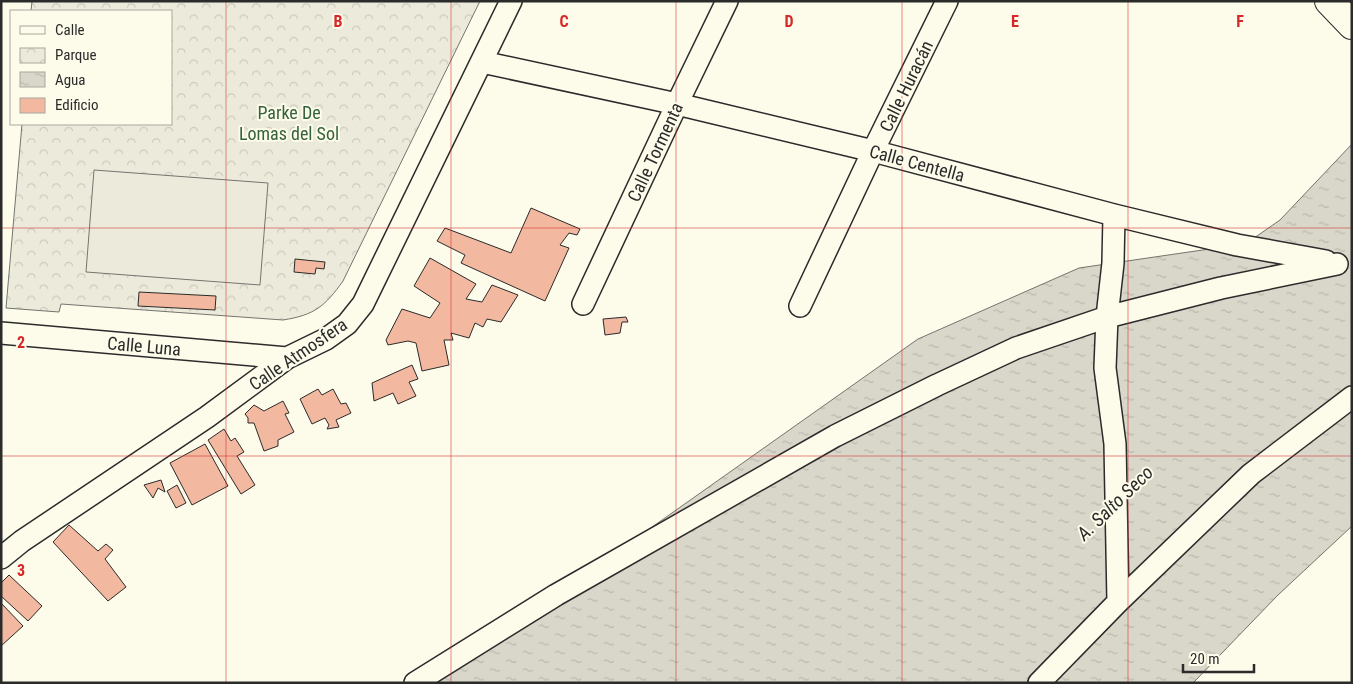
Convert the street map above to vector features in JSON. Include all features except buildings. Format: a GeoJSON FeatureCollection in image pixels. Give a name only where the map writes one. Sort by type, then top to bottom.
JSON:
{"type":"FeatureCollection","features":[{"type":"Feature","properties":{"kind":"street","name":"Calle Atmosfera"},"geometry":{"type":"LineString","coordinates":[[1,558],[12,540],[207,417],[287,358],[326,339],[347,324],[363,304],[511,1]]}},
{"type":"Feature","properties":{"kind":"street","name":"Calle Tormenta"},"geometry":{"type":"LineString","coordinates":[[584,304],[727,1]]}},
{"type":"Feature","properties":{"kind":"street","name":"Calle Huracán"},"geometry":{"type":"LineString","coordinates":[[800,306],[947,1]]}},
{"type":"Feature","properties":{"kind":"street"},"geometry":{"type":"LineString","coordinates":[[1329,1],[1352,25]]}},
{"type":"Feature","properties":{"kind":"street","name":"Calle Centella"},"geometry":{"type":"LineString","coordinates":[[482,62],[677,104],[874,151],[1114,215],[1237,245],[1344,265]]}},
{"type":"Feature","properties":{"kind":"street"},"geometry":{"type":"LineString","coordinates":[[1114,215],[1105,368],[1115,444],[1118,602]]}},
{"type":"Feature","properties":{"kind":"street"},"geometry":{"type":"LineString","coordinates":[[415,683],[556,595],[835,436],[937,384],[1016,348],[1107,317],[1221,288],[1344,265]]}},
{"type":"Feature","properties":{"kind":"street","name":"Calle Luna"},"geometry":{"type":"LineString","coordinates":[[1,333],[287,358]]}},
{"type":"Feature","properties":{"kind":"street"},"geometry":{"type":"LineString","coordinates":[[1039,683],[1118,602],[1251,474],[1352,397]]}},
{"type":"Feature","properties":{"kind":"green space","name":"Parke De Lomas del Sol"},"geometry":{"type":"Polygon","coordinates":[[[32,1],[480,1],[343,281],[331,297],[318,308],[303,315],[283,320],[61,304],[59,312],[6,308],[22,125],[172,125],[172,10],[31,10],[32,1]]]}},
{"type":"Feature","properties":{"kind":"green space"},"geometry":{"type":"Polygon","coordinates":[[[94,170],[268,183],[260,285],[86,272],[94,170]]]}},
{"type":"Feature","properties":{"kind":"water","name":"A. Salto Seco"},"geometry":{"type":"Polygon","coordinates":[[[1352,144],[1352,526],[1278,595],[1193,683],[435,683],[918,339],[1079,268],[1237,245],[1257,236],[1280,220],[1352,144]]]}}]}
